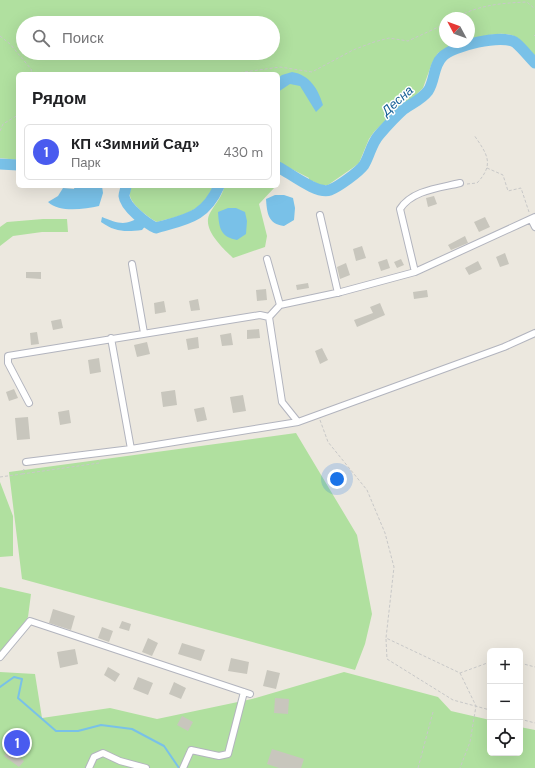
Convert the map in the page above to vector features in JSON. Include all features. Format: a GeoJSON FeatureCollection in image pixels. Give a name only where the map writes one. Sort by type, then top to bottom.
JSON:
{"type":"FeatureCollection","features":[{"type":"Feature","properties":{"kind":"street"},"geometry":{"type":"LineString","coordinates":[[415,272],[400,209],[404,202],[421,192],[460,183]]}},
{"type":"Feature","properties":{"kind":"street"},"geometry":{"type":"LineString","coordinates":[[320,215],[338,293]]}},
{"type":"Feature","properties":{"kind":"street"},"geometry":{"type":"LineString","coordinates":[[269,317],[280,305],[338,293],[415,272],[533,218],[535,227]]}},
{"type":"Feature","properties":{"kind":"street"},"geometry":{"type":"LineString","coordinates":[[268,259],[280,305]]}},
{"type":"Feature","properties":{"kind":"street"},"geometry":{"type":"LineString","coordinates":[[132,264],[144,333]]}},
{"type":"Feature","properties":{"kind":"street"},"geometry":{"type":"LineString","coordinates":[[29,403],[8,363],[8,356],[111,338],[260,315],[269,317]]}},
{"type":"Feature","properties":{"kind":"street"},"geometry":{"type":"LineString","coordinates":[[269,317],[282,402],[298,422]]}},
{"type":"Feature","properties":{"kind":"street"},"geometry":{"type":"LineString","coordinates":[[26,462],[131,449],[298,422],[504,347],[535,333]]}},
{"type":"Feature","properties":{"kind":"street"},"geometry":{"type":"LineString","coordinates":[[111,338],[131,449]]}},
{"type":"Feature","properties":{"kind":"street"},"geometry":{"type":"LineString","coordinates":[[0,657],[30,621],[247,693],[228,754],[219,756],[191,750],[183,768]]}},
{"type":"Feature","properties":{"kind":"street"},"geometry":{"type":"LineString","coordinates":[[89,768],[94,757],[103,753],[120,761],[146,768]]}},
{"type":"Feature","properties":{"kind":"path"},"geometry":{"type":"LineString","coordinates":[[470,12],[484,6],[527,2],[535,9]]}},
{"type":"Feature","properties":{"kind":"path"},"geometry":{"type":"LineString","coordinates":[[247,72],[280,68],[312,72],[353,50],[374,42],[389,38],[408,41],[439,27]]}},
{"type":"Feature","properties":{"kind":"path"},"geometry":{"type":"LineString","coordinates":[[0,36],[16,51]]}},
{"type":"Feature","properties":{"kind":"path"},"geometry":{"type":"LineString","coordinates":[[23,60],[32,72]]}},
{"type":"Feature","properties":{"kind":"path"},"geometry":{"type":"LineString","coordinates":[[0,131],[3,124],[16,116]]}},
{"type":"Feature","properties":{"kind":"path"},"geometry":{"type":"LineString","coordinates":[[460,183],[470,185],[477,183],[487,168],[488,158],[474,135]]}},
{"type":"Feature","properties":{"kind":"path"},"geometry":{"type":"LineString","coordinates":[[487,168],[503,175],[508,191],[521,188],[533,218]]}},
{"type":"Feature","properties":{"kind":"path"},"geometry":{"type":"LineString","coordinates":[[318,415],[328,442],[367,490],[385,533],[394,567],[386,638],[387,659],[453,700],[487,709]]}},
{"type":"Feature","properties":{"kind":"path"},"geometry":{"type":"LineString","coordinates":[[0,477],[99,463],[104,452]]}},
{"type":"Feature","properties":{"kind":"path"},"geometry":{"type":"LineString","coordinates":[[22,474],[26,462]]}},
{"type":"Feature","properties":{"kind":"path"},"geometry":{"type":"LineString","coordinates":[[386,638],[460,673],[476,706],[470,742],[460,768]]}},
{"type":"Feature","properties":{"kind":"path"},"geometry":{"type":"LineString","coordinates":[[460,673],[487,663]]}},
{"type":"Feature","properties":{"kind":"path"},"geometry":{"type":"LineString","coordinates":[[523,664],[535,667]]}},
{"type":"Feature","properties":{"kind":"path"},"geometry":{"type":"LineString","coordinates":[[418,768],[433,712]]}},
{"type":"Feature","properties":{"kind":"path"},"geometry":{"type":"LineString","coordinates":[[523,720],[535,723]]}},
{"type":"Feature","properties":{"kind":"green space"},"geometry":{"type":"Polygon","coordinates":[[[0,0],[535,0],[535,56],[520,40],[509,34],[495,34],[475,38],[475,12],[439,12],[439,48],[448,48],[438,53],[432,63],[423,88],[413,98],[401,105],[374,132],[369,139],[359,163],[328,185],[319,185],[313,181],[312,186],[308,184],[309,178],[280,163],[280,72],[16,72],[16,160],[0,158],[0,0]]]}},
{"type":"Feature","properties":{"kind":"green space"},"geometry":{"type":"Polygon","coordinates":[[[131,188],[212,188],[203,202],[190,212],[157,222],[137,207],[130,195],[131,188]]]}},
{"type":"Feature","properties":{"kind":"green space"},"geometry":{"type":"Polygon","coordinates":[[[224,188],[274,188],[259,204],[267,236],[265,247],[233,258],[214,238],[208,225],[208,219],[224,188]]]}},
{"type":"Feature","properties":{"kind":"green space"},"geometry":{"type":"Polygon","coordinates":[[[67,219],[68,232],[42,232],[13,236],[0,246],[0,227],[7,222],[67,219]]]}},
{"type":"Feature","properties":{"kind":"green space"},"geometry":{"type":"Polygon","coordinates":[[[296,433],[357,535],[372,614],[365,644],[355,670],[22,579],[9,472],[296,433]]]}},
{"type":"Feature","properties":{"kind":"green space"},"geometry":{"type":"Polygon","coordinates":[[[0,482],[13,516],[13,556],[0,557],[0,482]]]}},
{"type":"Feature","properties":{"kind":"green space"},"geometry":{"type":"Polygon","coordinates":[[[0,587],[31,594],[28,617],[0,660],[0,587]]]}},
{"type":"Feature","properties":{"kind":"green space"},"geometry":{"type":"Polygon","coordinates":[[[0,672],[35,674],[42,718],[110,708],[157,719],[252,699],[344,672],[438,697],[451,711],[487,719],[487,756],[523,756],[523,728],[535,730],[535,768],[0,768],[0,672]]]}},
{"type":"Feature","properties":{"kind":"water"},"geometry":{"type":"Polygon","coordinates":[[[292,72],[304,76],[316,88],[323,105],[316,112],[300,86],[290,84],[280,91],[280,76],[292,72]]]}},
{"type":"Feature","properties":{"kind":"water"},"geometry":{"type":"Polygon","coordinates":[[[63,188],[102,188],[103,193],[99,206],[79,209],[65,209],[59,208],[48,202],[58,196],[63,188]]]}},
{"type":"Feature","properties":{"kind":"water"},"geometry":{"type":"Polygon","coordinates":[[[275,195],[284,195],[293,198],[295,208],[294,220],[284,226],[275,223],[269,217],[266,199],[275,195]]]}},
{"type":"Feature","properties":{"kind":"water"},"geometry":{"type":"Polygon","coordinates":[[[228,208],[236,208],[245,212],[247,221],[246,234],[237,240],[231,239],[224,234],[220,227],[218,212],[228,208]]]}},
{"type":"Feature","properties":{"kind":"water"},"geometry":{"type":"Polygon","coordinates":[[[140,216],[147,224],[142,230],[120,230],[111,228],[101,222],[102,217],[112,221],[126,223],[140,216]]]}},
{"type":"Feature","properties":{"kind":"building"},"geometry":{"type":"Polygon","coordinates":[[[434,196],[437,204],[428,207],[426,198],[434,196]]]}},
{"type":"Feature","properties":{"kind":"building"},"geometry":{"type":"Polygon","coordinates":[[[485,217],[490,227],[479,232],[474,222],[485,217]]]}},
{"type":"Feature","properties":{"kind":"building"},"geometry":{"type":"Polygon","coordinates":[[[465,236],[468,243],[451,250],[448,245],[465,236]]]}},
{"type":"Feature","properties":{"kind":"building"},"geometry":{"type":"Polygon","coordinates":[[[362,246],[366,258],[356,261],[353,249],[362,246]]]}},
{"type":"Feature","properties":{"kind":"building"},"geometry":{"type":"Polygon","coordinates":[[[505,253],[509,264],[500,267],[496,257],[505,253]]]}},
{"type":"Feature","properties":{"kind":"building"},"geometry":{"type":"Polygon","coordinates":[[[387,259],[390,268],[381,271],[378,262],[387,259]]]}},
{"type":"Feature","properties":{"kind":"building"},"geometry":{"type":"Polygon","coordinates":[[[401,259],[404,265],[397,268],[394,262],[401,259]]]}},
{"type":"Feature","properties":{"kind":"building"},"geometry":{"type":"Polygon","coordinates":[[[478,261],[482,269],[469,275],[465,268],[478,261]]]}},
{"type":"Feature","properties":{"kind":"building"},"geometry":{"type":"Polygon","coordinates":[[[346,263],[350,275],[340,279],[337,267],[346,263]]]}},
{"type":"Feature","properties":{"kind":"building"},"geometry":{"type":"Polygon","coordinates":[[[26,272],[41,272],[41,279],[26,278],[26,272]]]}},
{"type":"Feature","properties":{"kind":"building"},"geometry":{"type":"Polygon","coordinates":[[[308,283],[309,288],[297,290],[296,285],[308,283]]]}},
{"type":"Feature","properties":{"kind":"building"},"geometry":{"type":"Polygon","coordinates":[[[266,289],[267,300],[257,301],[256,290],[266,289]]]}},
{"type":"Feature","properties":{"kind":"building"},"geometry":{"type":"Polygon","coordinates":[[[427,290],[428,297],[414,299],[413,292],[427,290]]]}},
{"type":"Feature","properties":{"kind":"building"},"geometry":{"type":"Polygon","coordinates":[[[198,299],[200,310],[191,311],[189,301],[198,299]]]}},
{"type":"Feature","properties":{"kind":"building"},"geometry":{"type":"Polygon","coordinates":[[[164,301],[166,312],[155,314],[154,303],[164,301]]]}},
{"type":"Feature","properties":{"kind":"building"},"geometry":{"type":"Polygon","coordinates":[[[380,303],[385,315],[357,327],[354,320],[373,313],[370,307],[380,303]]]}},
{"type":"Feature","properties":{"kind":"building"},"geometry":{"type":"Polygon","coordinates":[[[61,319],[63,328],[53,330],[51,321],[61,319]]]}},
{"type":"Feature","properties":{"kind":"building"},"geometry":{"type":"Polygon","coordinates":[[[259,329],[260,338],[247,339],[247,330],[259,329]]]}},
{"type":"Feature","properties":{"kind":"building"},"geometry":{"type":"Polygon","coordinates":[[[37,332],[39,344],[31,345],[30,333],[37,332]]]}},
{"type":"Feature","properties":{"kind":"building"},"geometry":{"type":"Polygon","coordinates":[[[231,333],[233,345],[222,346],[220,335],[231,333]]]}},
{"type":"Feature","properties":{"kind":"building"},"geometry":{"type":"Polygon","coordinates":[[[198,337],[199,348],[188,350],[186,339],[198,337]]]}},
{"type":"Feature","properties":{"kind":"building"},"geometry":{"type":"Polygon","coordinates":[[[147,342],[150,354],[137,357],[134,345],[147,342]]]}},
{"type":"Feature","properties":{"kind":"building"},"geometry":{"type":"Polygon","coordinates":[[[322,348],[328,360],[320,364],[315,351],[322,348]]]}},
{"type":"Feature","properties":{"kind":"building"},"geometry":{"type":"Polygon","coordinates":[[[99,358],[101,372],[90,374],[88,360],[99,358]]]}},
{"type":"Feature","properties":{"kind":"building"},"geometry":{"type":"Polygon","coordinates":[[[14,389],[18,398],[9,401],[6,392],[14,389]]]}},
{"type":"Feature","properties":{"kind":"building"},"geometry":{"type":"Polygon","coordinates":[[[175,390],[177,405],[163,407],[161,392],[175,390]]]}},
{"type":"Feature","properties":{"kind":"building"},"geometry":{"type":"Polygon","coordinates":[[[243,395],[246,411],[233,413],[230,397],[243,395]]]}},
{"type":"Feature","properties":{"kind":"building"},"geometry":{"type":"Polygon","coordinates":[[[204,407],[207,420],[197,422],[194,409],[204,407]]]}},
{"type":"Feature","properties":{"kind":"building"},"geometry":{"type":"Polygon","coordinates":[[[69,410],[71,423],[60,425],[58,412],[69,410]]]}},
{"type":"Feature","properties":{"kind":"building"},"geometry":{"type":"Polygon","coordinates":[[[28,417],[30,439],[17,440],[15,418],[28,417]]]}},
{"type":"Feature","properties":{"kind":"building"},"geometry":{"type":"Polygon","coordinates":[[[53,609],[75,616],[71,630],[49,623],[53,609]]]}},
{"type":"Feature","properties":{"kind":"building"},"geometry":{"type":"Polygon","coordinates":[[[122,621],[131,624],[129,631],[119,628],[122,621]]]}},
{"type":"Feature","properties":{"kind":"building"},"geometry":{"type":"Polygon","coordinates":[[[102,627],[113,631],[109,642],[98,638],[102,627]]]}},
{"type":"Feature","properties":{"kind":"building"},"geometry":{"type":"Polygon","coordinates":[[[148,638],[158,643],[152,656],[142,652],[148,638]]]}},
{"type":"Feature","properties":{"kind":"building"},"geometry":{"type":"Polygon","coordinates":[[[182,643],[205,650],[201,661],[178,654],[182,643]]]}},
{"type":"Feature","properties":{"kind":"building"},"geometry":{"type":"Polygon","coordinates":[[[75,649],[78,664],[60,668],[57,652],[75,649]]]}},
{"type":"Feature","properties":{"kind":"building"},"geometry":{"type":"Polygon","coordinates":[[[231,658],[249,662],[247,674],[228,671],[231,658]]]}},
{"type":"Feature","properties":{"kind":"building"},"geometry":{"type":"Polygon","coordinates":[[[108,667],[120,674],[115,682],[104,675],[108,667]]]}},
{"type":"Feature","properties":{"kind":"building"},"geometry":{"type":"Polygon","coordinates":[[[267,670],[280,673],[276,689],[263,686],[267,670]]]}},
{"type":"Feature","properties":{"kind":"building"},"geometry":{"type":"Polygon","coordinates":[[[138,677],[153,683],[148,695],[133,689],[138,677]]]}},
{"type":"Feature","properties":{"kind":"building"},"geometry":{"type":"Polygon","coordinates":[[[174,682],[186,688],[181,699],[169,694],[174,682]]]}},
{"type":"Feature","properties":{"kind":"building"},"geometry":{"type":"Polygon","coordinates":[[[275,698],[289,699],[288,714],[274,713],[275,698]]]}},
{"type":"Feature","properties":{"kind":"building"},"geometry":{"type":"Polygon","coordinates":[[[182,716],[193,722],[188,731],[177,725],[182,716]]]}},
{"type":"Feature","properties":{"kind":"building"},"geometry":{"type":"Polygon","coordinates":[[[9,749],[24,761],[19,767],[4,756],[9,749]]]}},
{"type":"Feature","properties":{"kind":"building"},"geometry":{"type":"Polygon","coordinates":[[[272,749],[304,759],[301,768],[279,768],[267,764],[272,749]]]}},
{"type":"Feature","properties":{"kind":"waterway","name":"Десна"},"geometry":{"type":"LineString","coordinates":[[280,168],[311,187],[325,191],[343,183],[364,165],[374,142],[388,125],[404,109],[428,91],[439,61],[442,57],[456,49],[478,42],[500,39],[509,40],[516,43],[535,63]]}},
{"type":"Feature","properties":{"kind":"waterway","name":"Десна"},"geometry":{"type":"LineString","coordinates":[[0,164],[16,165]]}},
{"type":"Feature","properties":{"kind":"waterway","name":"Десна"},"geometry":{"type":"LineString","coordinates":[[126,188],[124,196],[128,205],[142,219],[156,228],[194,216],[214,197],[218,188]]}},
{"type":"Feature","properties":{"kind":"waterway"},"geometry":{"type":"LineString","coordinates":[[0,687],[14,677],[22,679],[18,698],[56,731],[78,731],[101,725],[132,729],[164,746],[179,768]]}},
{"type":"Feature","properties":{"kind":"place","name":"КП «Зимний Сад»"},"geometry":{"type":"Point","coordinates":[17,743]}}]}
